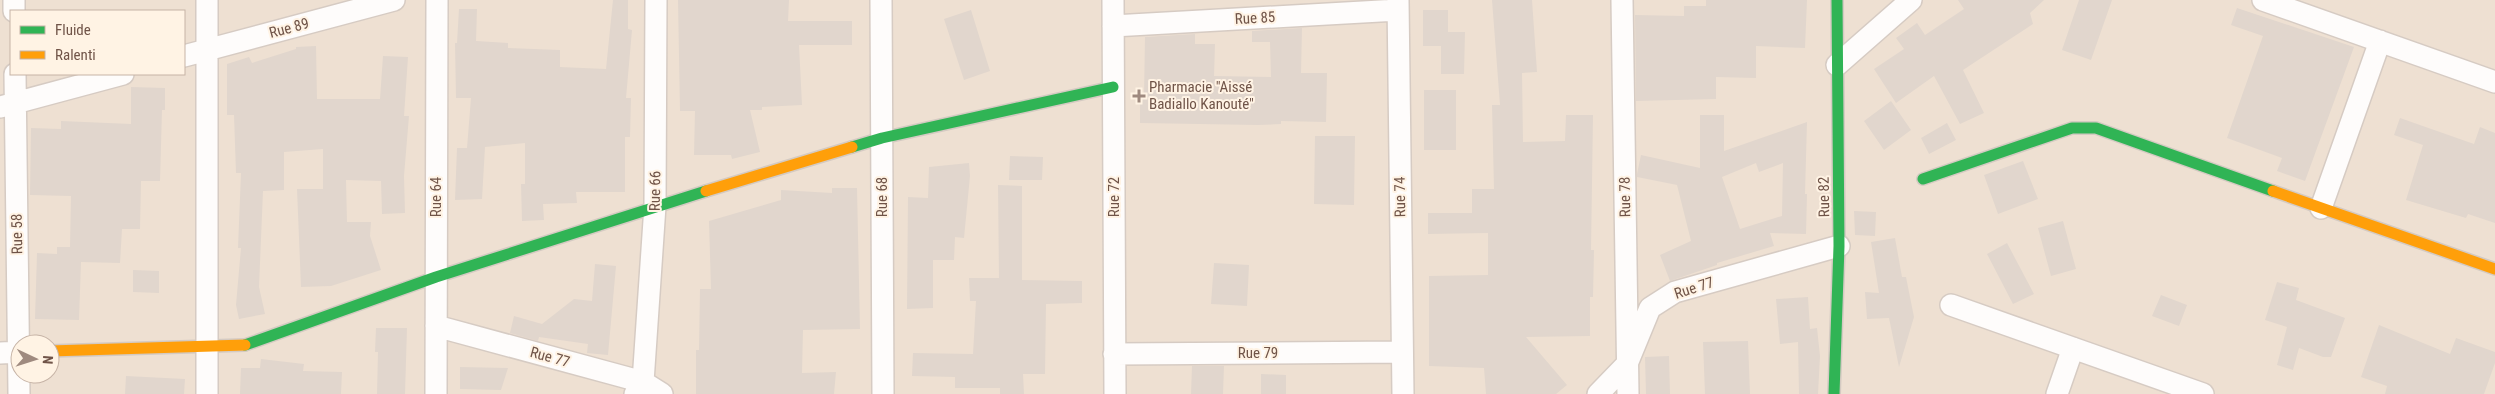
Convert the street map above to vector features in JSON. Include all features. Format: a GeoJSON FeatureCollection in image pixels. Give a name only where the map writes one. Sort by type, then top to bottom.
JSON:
{"type":"FeatureCollection","features":[{"type":"Feature","properties":{"kind":"street"},"geometry":{"type":"LineString","coordinates":[[207,0],[207,394]]}},
{"type":"Feature","properties":{"kind":"street","name":"Rue 89"},"geometry":{"type":"LineString","coordinates":[[185,56],[394,0]]}},
{"type":"Feature","properties":{"kind":"street","name":"Rue 64"},"geometry":{"type":"LineString","coordinates":[[436,394],[437,0]]}},
{"type":"Feature","properties":{"kind":"street","name":"Rue 66"},"geometry":{"type":"LineString","coordinates":[[639,388],[655,206],[656,0]]}},
{"type":"Feature","properties":{"kind":"street","name":"Rue 68"},"geometry":{"type":"LineString","coordinates":[[882,0],[882,394]]}},
{"type":"Feature","properties":{"kind":"street","name":"Rue 72"},"geometry":{"type":"LineString","coordinates":[[1113,0],[1115,394]]}},
{"type":"Feature","properties":{"kind":"street","name":"Rue 78"},"geometry":{"type":"LineString","coordinates":[[1622,0],[1628,394]]}},
{"type":"Feature","properties":{"kind":"street","name":"Rue 82"},"geometry":{"type":"LineString","coordinates":[[1834,394],[1839,246],[1837,0]]}},
{"type":"Feature","properties":{"kind":"street"},"geometry":{"type":"LineString","coordinates":[[1837,65],[1911,0]]}},
{"type":"Feature","properties":{"kind":"street"},"geometry":{"type":"LineString","coordinates":[[2272,2],[2495,82]]}},
{"type":"Feature","properties":{"kind":"street","name":"Rue 85"},"geometry":{"type":"LineString","coordinates":[[1113,26],[1398,5]]}},
{"type":"Feature","properties":{"kind":"street","name":"Rue 74"},"geometry":{"type":"LineString","coordinates":[[1398,5],[1403,394]]}},
{"type":"Feature","properties":{"kind":"street"},"geometry":{"type":"LineString","coordinates":[[2321,208],[2380,41]]}},
{"type":"Feature","properties":{"kind":"street","name":"Rue 58"},"geometry":{"type":"LineString","coordinates":[[13,334],[8,105],[15,75]]}},
{"type":"Feature","properties":{"kind":"street"},"geometry":{"type":"LineString","coordinates":[[8,105],[119,75]]}},
{"type":"Feature","properties":{"kind":"street"},"geometry":{"type":"LineString","coordinates":[[60,351],[248,345],[436,277],[655,206],[882,138],[1113,87]]}},
{"type":"Feature","properties":{"kind":"street"},"geometry":{"type":"LineString","coordinates":[[1923,179],[2072,128],[2096,128],[2495,269]]}},
{"type":"Feature","properties":{"kind":"street","name":"Rue 77"},"geometry":{"type":"LineString","coordinates":[[1598,394],[1627,364],[1650,308],[1675,292],[1839,246]]}},
{"type":"Feature","properties":{"kind":"street"},"geometry":{"type":"LineString","coordinates":[[1951,305],[2203,394]]}},
{"type":"Feature","properties":{"kind":"street","name":"Rue 77"},"geometry":{"type":"LineString","coordinates":[[436,326],[662,394]]}},
{"type":"Feature","properties":{"kind":"street"},"geometry":{"type":"LineString","coordinates":[[2057,394],[2073,348]]}},
{"type":"Feature","properties":{"kind":"street","name":"Rue 79"},"geometry":{"type":"LineString","coordinates":[[1114,354],[1402,352]]}},
{"type":"Feature","properties":{"kind":"shaded area"},"geometry":{"type":"Polygon","coordinates":[[[0,0],[2495,0],[2495,394],[0,394],[0,0]]]}},
{"type":"Feature","properties":{"kind":"building"},"geometry":{"type":"Polygon","coordinates":[[[613,0],[628,0],[628,29],[632,30],[626,98],[631,98],[630,137],[625,137],[625,192],[576,192],[577,203],[543,204],[544,220],[522,221],[521,184],[525,184],[525,143],[485,147],[482,199],[455,200],[457,148],[467,148],[471,98],[456,98],[455,43],[457,43],[459,9],[477,9],[476,41],[508,43],[508,48],[560,50],[560,67],[606,69],[613,0]]]}},
{"type":"Feature","properties":{"kind":"building"},"geometry":{"type":"Polygon","coordinates":[[[678,0],[789,0],[788,21],[852,21],[852,45],[799,45],[802,105],[762,107],[762,110],[750,110],[760,152],[732,159],[731,155],[694,155],[695,111],[680,111],[678,0]]]}},
{"type":"Feature","properties":{"kind":"building"},"geometry":{"type":"Polygon","coordinates":[[[1492,0],[1532,0],[1537,72],[1522,73],[1523,142],[1565,141],[1566,115],[1593,115],[1591,250],[1594,250],[1593,297],[1590,297],[1590,336],[1526,337],[1567,385],[1556,394],[1486,394],[1484,368],[1429,366],[1429,276],[1488,275],[1488,233],[1428,234],[1428,213],[1472,213],[1472,189],[1494,189],[1492,105],[1500,105],[1492,0]]]}},
{"type":"Feature","properties":{"kind":"building"},"geometry":{"type":"Polygon","coordinates":[[[1706,0],[1807,0],[1805,48],[1756,46],[1756,78],[1716,77],[1716,99],[1636,101],[1635,15],[1684,16],[1684,6],[1706,6],[1706,0]]]}},
{"type":"Feature","properties":{"kind":"building"},"geometry":{"type":"Polygon","coordinates":[[[1958,0],[2044,0],[2030,13],[2033,24],[1963,70],[1984,113],[1960,124],[1934,76],[1896,103],[1874,69],[1904,49],[1896,38],[1917,23],[1925,35],[1964,9],[1958,0]]]}},
{"type":"Feature","properties":{"kind":"building"},"geometry":{"type":"Polygon","coordinates":[[[2079,0],[2112,0],[2091,60],[2062,50],[2079,0]]]}},
{"type":"Feature","properties":{"kind":"building"},"geometry":{"type":"Polygon","coordinates":[[[2237,8],[2354,47],[2305,181],[2277,171],[2282,158],[2227,138],[2263,36],[2231,25],[2237,8]]]}},
{"type":"Feature","properties":{"kind":"building"},"geometry":{"type":"Polygon","coordinates":[[[971,10],[990,71],[964,80],[944,19],[971,10]]]}},
{"type":"Feature","properties":{"kind":"building"},"geometry":{"type":"Polygon","coordinates":[[[1423,10],[1448,10],[1448,32],[1465,32],[1464,74],[1441,74],[1441,46],[1423,46],[1423,10]]]}},
{"type":"Feature","properties":{"kind":"building"},"geometry":{"type":"Polygon","coordinates":[[[1302,28],[1301,73],[1327,73],[1326,122],[1281,121],[1281,124],[1258,125],[1140,123],[1140,97],[1144,97],[1145,37],[1195,34],[1195,44],[1215,44],[1214,76],[1271,77],[1270,42],[1252,42],[1252,31],[1302,28]]]}},
{"type":"Feature","properties":{"kind":"building"},"geometry":{"type":"Polygon","coordinates":[[[316,46],[317,99],[380,99],[383,56],[408,57],[404,116],[409,116],[404,176],[405,213],[382,214],[381,181],[346,180],[347,222],[371,222],[370,236],[381,270],[331,286],[301,287],[297,189],[323,189],[323,149],[284,152],[284,190],[263,191],[259,287],[265,314],[239,319],[236,305],[241,248],[238,248],[241,173],[236,173],[234,115],[227,115],[227,64],[249,57],[252,63],[296,49],[296,47],[316,46]]]}},
{"type":"Feature","properties":{"kind":"building"},"geometry":{"type":"Polygon","coordinates":[[[131,87],[165,88],[165,110],[162,110],[160,181],[141,181],[140,229],[122,229],[120,263],[81,262],[79,320],[35,319],[37,253],[57,254],[57,247],[70,247],[71,196],[30,195],[31,128],[61,129],[61,121],[131,124],[131,87]]]}},
{"type":"Feature","properties":{"kind":"building"},"geometry":{"type":"Polygon","coordinates":[[[1424,90],[1456,90],[1456,150],[1424,150],[1424,90]]]}},
{"type":"Feature","properties":{"kind":"building"},"geometry":{"type":"Polygon","coordinates":[[[1891,101],[1911,130],[1884,150],[1864,121],[1891,101]]]}},
{"type":"Feature","properties":{"kind":"building"},"geometry":{"type":"Polygon","coordinates":[[[1700,115],[1724,115],[1724,151],[1807,122],[1806,234],[1770,233],[1774,246],[1717,263],[1717,265],[1670,281],[1660,255],[1691,241],[1677,185],[1637,177],[1641,155],[1700,168],[1700,115]],[[1756,163],[1722,177],[1740,229],[1782,216],[1783,163],[1759,172],[1756,163]]]}},
{"type":"Feature","properties":{"kind":"building"},"geometry":{"type":"Polygon","coordinates":[[[2400,118],[2474,144],[2480,127],[2495,133],[2495,223],[2468,214],[2466,218],[2406,200],[2423,145],[2394,135],[2400,118]]]}},
{"type":"Feature","properties":{"kind":"building"},"geometry":{"type":"Polygon","coordinates":[[[1947,123],[1956,140],[1929,154],[1921,138],[1947,123]]]}},
{"type":"Feature","properties":{"kind":"building"},"geometry":{"type":"Polygon","coordinates":[[[1315,136],[1355,136],[1354,205],[1314,204],[1315,136]]]}},
{"type":"Feature","properties":{"kind":"building"},"geometry":{"type":"Polygon","coordinates":[[[1010,156],[1043,157],[1042,180],[1009,180],[1010,156]]]}},
{"type":"Feature","properties":{"kind":"building"},"geometry":{"type":"Polygon","coordinates":[[[2023,161],[2038,199],[1998,214],[1984,175],[2023,161]]]}},
{"type":"Feature","properties":{"kind":"building"},"geometry":{"type":"Polygon","coordinates":[[[969,163],[970,176],[964,238],[955,237],[954,260],[933,260],[933,308],[907,309],[908,197],[928,198],[929,167],[969,163]]]}},
{"type":"Feature","properties":{"kind":"building"},"geometry":{"type":"Polygon","coordinates":[[[998,185],[1022,186],[1022,280],[1082,281],[1082,303],[1046,304],[1045,374],[1023,374],[1024,394],[1000,394],[1000,388],[955,388],[955,377],[912,376],[913,353],[973,354],[976,301],[970,301],[969,278],[999,278],[998,185]]]}},
{"type":"Feature","properties":{"kind":"building"},"geometry":{"type":"Polygon","coordinates":[[[832,188],[857,188],[860,329],[803,330],[802,373],[836,372],[834,394],[696,394],[696,350],[699,350],[700,289],[711,289],[709,221],[781,200],[781,190],[832,193],[832,188]]]}},
{"type":"Feature","properties":{"kind":"building"},"geometry":{"type":"Polygon","coordinates":[[[1854,211],[1876,212],[1875,236],[1855,235],[1854,211]]]}},
{"type":"Feature","properties":{"kind":"building"},"geometry":{"type":"Polygon","coordinates":[[[2063,221],[2076,269],[2051,276],[2038,228],[2063,221]]]}},
{"type":"Feature","properties":{"kind":"building"},"geometry":{"type":"Polygon","coordinates":[[[1895,238],[1902,277],[1906,277],[1914,317],[1899,367],[1889,318],[1867,319],[1865,292],[1879,293],[1871,242],[1895,238]]]}},
{"type":"Feature","properties":{"kind":"building"},"geometry":{"type":"Polygon","coordinates":[[[2007,243],[2034,294],[2013,304],[1987,254],[2007,243]]]}},
{"type":"Feature","properties":{"kind":"building"},"geometry":{"type":"Polygon","coordinates":[[[1214,263],[1249,265],[1247,306],[1211,304],[1214,263]]]}},
{"type":"Feature","properties":{"kind":"building"},"geometry":{"type":"Polygon","coordinates":[[[595,264],[616,266],[608,355],[587,353],[588,344],[539,337],[538,341],[510,333],[514,316],[542,324],[574,299],[592,301],[595,264]]]}},
{"type":"Feature","properties":{"kind":"building"},"geometry":{"type":"Polygon","coordinates":[[[133,270],[159,271],[159,293],[133,292],[133,270]]]}},
{"type":"Feature","properties":{"kind":"building"},"geometry":{"type":"Polygon","coordinates":[[[2277,282],[2299,288],[2296,300],[2345,318],[2331,357],[2323,357],[2299,348],[2293,370],[2277,365],[2287,327],[2265,320],[2277,282]]]}},
{"type":"Feature","properties":{"kind":"building"},"geometry":{"type":"Polygon","coordinates":[[[2161,295],[2187,305],[2179,326],[2152,316],[2161,295]]]}},
{"type":"Feature","properties":{"kind":"building"},"geometry":{"type":"Polygon","coordinates":[[[1808,297],[1810,329],[1817,328],[1820,356],[1818,394],[1799,394],[1798,342],[1780,344],[1776,299],[1808,297]]]}},
{"type":"Feature","properties":{"kind":"building"},"geometry":{"type":"Polygon","coordinates":[[[2379,325],[2450,354],[2456,338],[2495,352],[2495,363],[2484,394],[2385,394],[2387,386],[2361,377],[2379,325]]]}},
{"type":"Feature","properties":{"kind":"building"},"geometry":{"type":"Polygon","coordinates":[[[376,328],[407,328],[405,394],[377,394],[378,352],[375,352],[376,328]]]}},
{"type":"Feature","properties":{"kind":"building"},"geometry":{"type":"Polygon","coordinates":[[[1748,341],[1750,394],[1705,394],[1703,342],[1748,341]]]}},
{"type":"Feature","properties":{"kind":"building"},"geometry":{"type":"Polygon","coordinates":[[[1669,356],[1670,394],[1646,394],[1645,357],[1669,356]]]}},
{"type":"Feature","properties":{"kind":"building"},"geometry":{"type":"Polygon","coordinates":[[[261,359],[304,364],[303,371],[342,372],[341,394],[240,394],[241,368],[260,368],[261,359]]]}},
{"type":"Feature","properties":{"kind":"building"},"geometry":{"type":"Polygon","coordinates":[[[1192,366],[1224,366],[1223,394],[1191,394],[1192,366]]]}},
{"type":"Feature","properties":{"kind":"building"},"geometry":{"type":"Polygon","coordinates":[[[460,367],[508,368],[501,390],[460,389],[460,367]]]}},
{"type":"Feature","properties":{"kind":"building"},"geometry":{"type":"Polygon","coordinates":[[[1261,374],[1286,375],[1286,394],[1261,394],[1261,374]]]}},
{"type":"Feature","properties":{"kind":"building"},"geometry":{"type":"Polygon","coordinates":[[[126,376],[185,379],[184,394],[125,394],[126,376]]]}},
{"type":"Feature","properties":{"kind":"traffic: fast"},"geometry":{"type":"LineString","coordinates":[[1834,394],[1839,246],[1837,0]]}},
{"type":"Feature","properties":{"kind":"traffic: fast"},"geometry":{"type":"LineString","coordinates":[[852,147],[882,138],[1113,87]]}},
{"type":"Feature","properties":{"kind":"traffic: fast"},"geometry":{"type":"LineString","coordinates":[[1923,179],[2072,128],[2096,128],[2273,191]]}},
{"type":"Feature","properties":{"kind":"traffic: fast"},"geometry":{"type":"LineString","coordinates":[[245,345],[436,277],[706,191]]}},
{"type":"Feature","properties":{"kind":"traffic: slow"},"geometry":{"type":"LineString","coordinates":[[706,191],[852,147]]}},
{"type":"Feature","properties":{"kind":"traffic: slow"},"geometry":{"type":"LineString","coordinates":[[2273,191],[2495,269]]}},
{"type":"Feature","properties":{"kind":"traffic: slow"},"geometry":{"type":"LineString","coordinates":[[60,351],[245,345]]}},
{"type":"Feature","properties":{"kind":"place","name":"Pharmacie \"Aissé Badiallo Kanouté\""},"geometry":{"type":"Point","coordinates":[1139,96]}}]}
